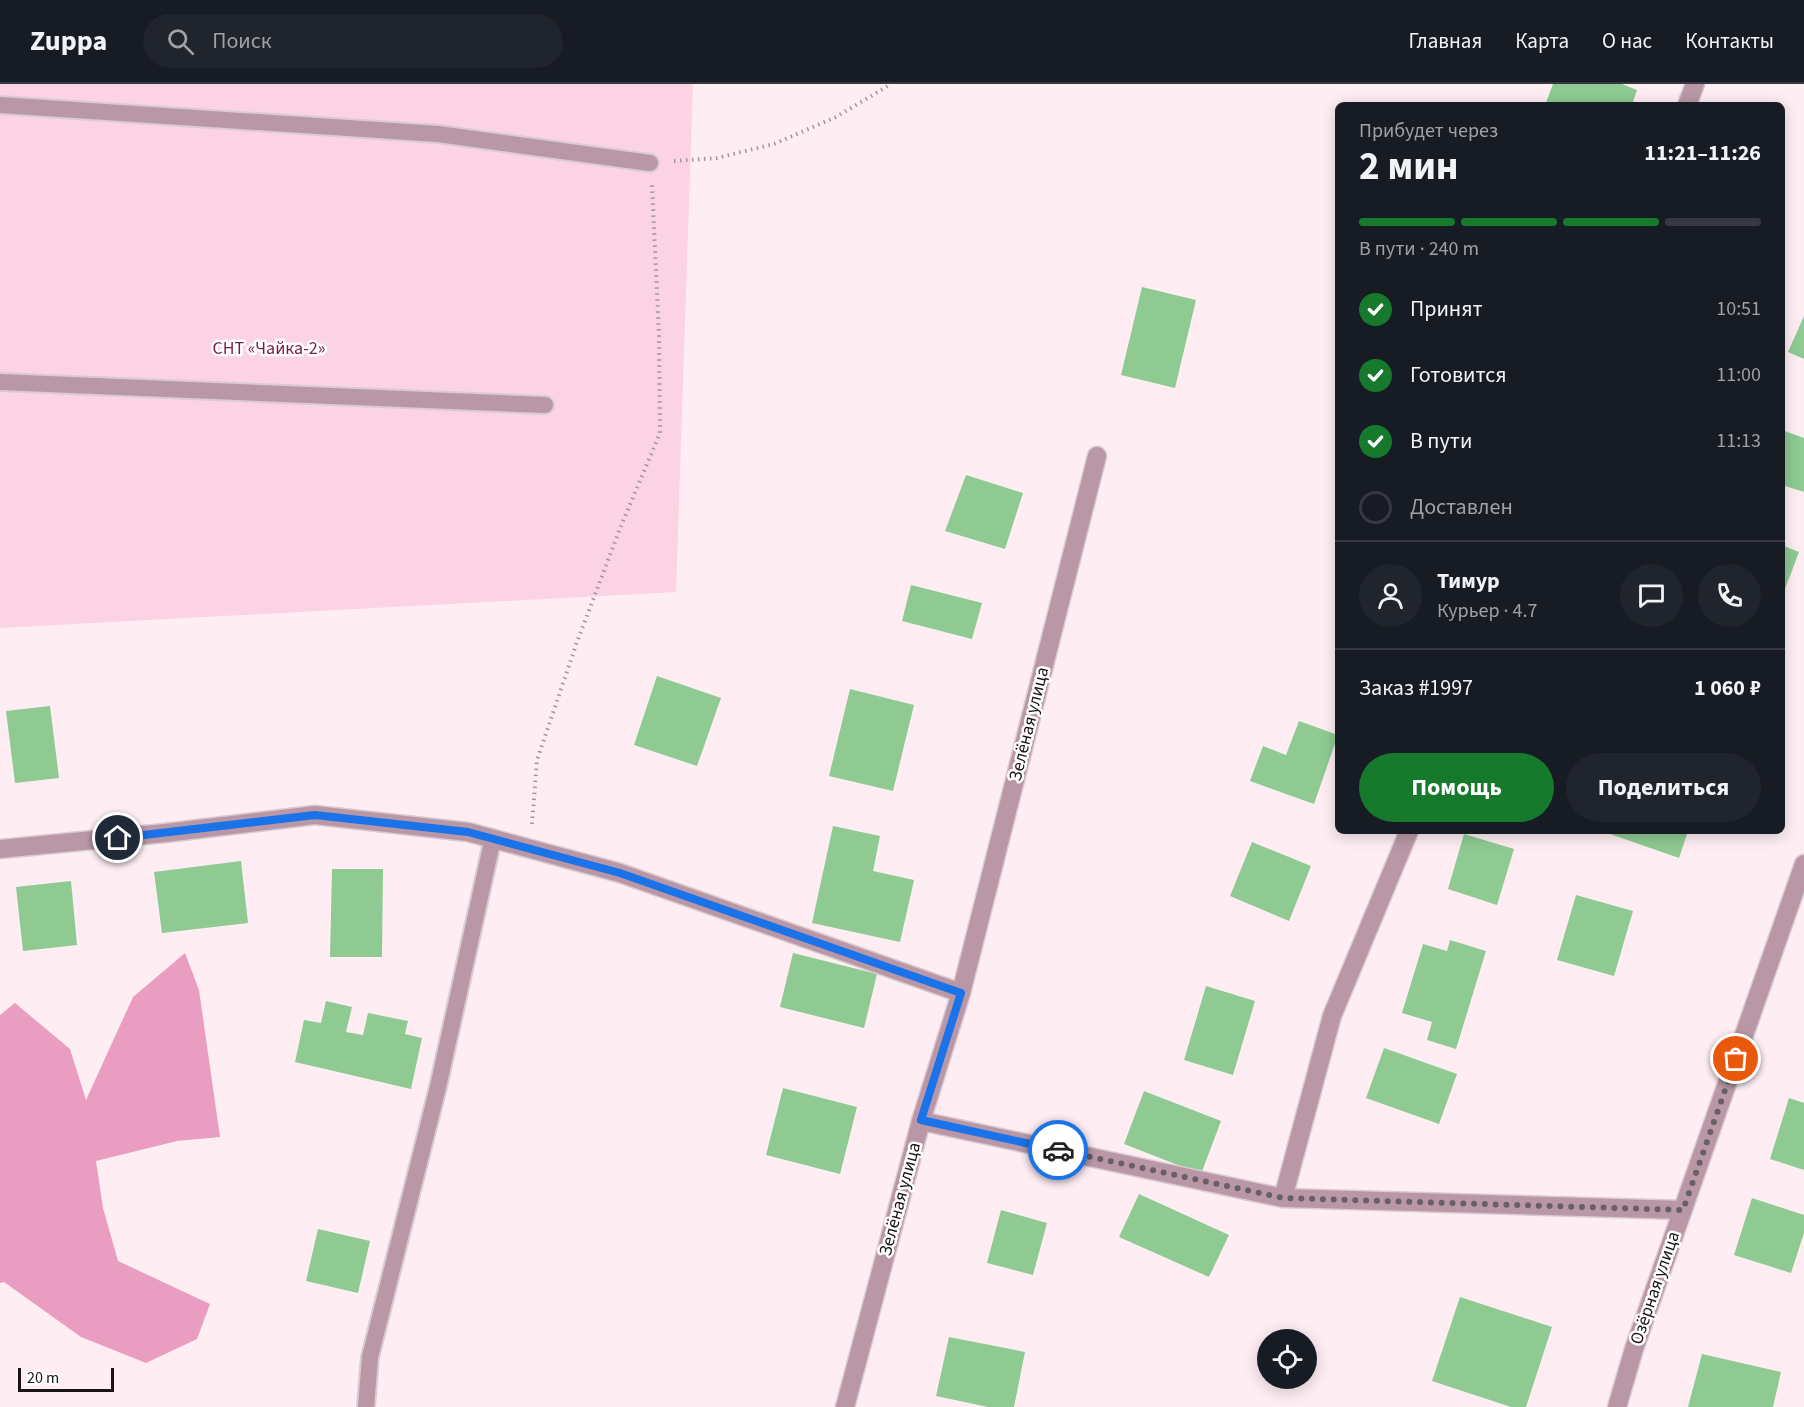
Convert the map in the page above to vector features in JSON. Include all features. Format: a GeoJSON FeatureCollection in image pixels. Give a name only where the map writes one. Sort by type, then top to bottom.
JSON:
{"type":"FeatureCollection","features":[{"type":"Feature","properties":{"kind":"street"},"geometry":{"type":"LineString","coordinates":[[1688,102],[1695,84]]}},
{"type":"Feature","properties":{"kind":"street","name":"Зелёная улица"},"geometry":{"type":"LineString","coordinates":[[845,1407],[921,1120],[961,993],[1097,456]]}},
{"type":"Feature","properties":{"kind":"street"},"geometry":{"type":"LineString","coordinates":[[0,849],[315,815],[468,832],[620,873],[961,993]]}},
{"type":"Feature","properties":{"kind":"street"},"geometry":{"type":"LineString","coordinates":[[1283,1198],[1332,1016],[1408,834]]}},
{"type":"Feature","properties":{"kind":"street","name":"Озёрная улица"},"geometry":{"type":"LineString","coordinates":[[1617,1407],[1634,1349],[1804,864]]}},
{"type":"Feature","properties":{"kind":"street"},"geometry":{"type":"LineString","coordinates":[[921,1120],[1283,1198],[1683,1210]]}},
{"type":"Feature","properties":{"kind":"lane"},"geometry":{"type":"LineString","coordinates":[[0,105],[438,134],[650,163]]}},
{"type":"Feature","properties":{"kind":"lane"},"geometry":{"type":"LineString","coordinates":[[0,382],[545,405]]}},
{"type":"Feature","properties":{"kind":"lane"},"geometry":{"type":"LineString","coordinates":[[366,1407],[370,1357],[438,1087],[493,838]]}},
{"type":"Feature","properties":{"kind":"path"},"geometry":{"type":"LineString","coordinates":[[531,849],[537,760],[581,631],[660,433],[659,335],[650,163],[717,158],[774,144],[836,117],[891,84]]}},
{"type":"Feature","properties":{"kind":"green space","name":"СНТ «Чайка-2»"},"geometry":{"type":"Polygon","coordinates":[[[0,84],[693,84],[676,592],[0,628],[0,84]]]}},
{"type":"Feature","properties":{"kind":"shaded area"},"geometry":{"type":"Polygon","coordinates":[[[185,953],[199,990],[220,1137],[177,1141],[96,1161],[103,1208],[118,1261],[210,1304],[197,1339],[146,1363],[81,1337],[4,1282],[0,1283],[0,1015],[15,1003],[70,1049],[86,1100],[133,997],[185,953]]]}},
{"type":"Feature","properties":{"kind":"building"},"geometry":{"type":"Polygon","coordinates":[[[1553,84],[1622,84],[1637,90],[1633,102],[1546,102],[1553,84]]]}},
{"type":"Feature","properties":{"kind":"building"},"geometry":{"type":"Polygon","coordinates":[[[1142,287],[1196,300],[1175,388],[1121,375],[1142,287]]]}},
{"type":"Feature","properties":{"kind":"building"},"geometry":{"type":"Polygon","coordinates":[[[1804,316],[1804,359],[1788,352],[1804,316]]]}},
{"type":"Feature","properties":{"kind":"building"},"geometry":{"type":"Polygon","coordinates":[[[1785,431],[1804,438],[1804,492],[1785,486],[1785,431]]]}},
{"type":"Feature","properties":{"kind":"building"},"geometry":{"type":"Polygon","coordinates":[[[966,475],[1023,493],[1005,549],[945,531],[966,475]]]}},
{"type":"Feature","properties":{"kind":"building"},"geometry":{"type":"Polygon","coordinates":[[[1785,546],[1799,552],[1785,589],[1785,546]]]}},
{"type":"Feature","properties":{"kind":"building"},"geometry":{"type":"Polygon","coordinates":[[[911,585],[982,603],[972,639],[902,621],[911,585]]]}},
{"type":"Feature","properties":{"kind":"building"},"geometry":{"type":"Polygon","coordinates":[[[657,676],[721,698],[697,766],[634,745],[657,676]]]}},
{"type":"Feature","properties":{"kind":"building"},"geometry":{"type":"Polygon","coordinates":[[[850,689],[914,705],[893,791],[829,776],[850,689]]]}},
{"type":"Feature","properties":{"kind":"building"},"geometry":{"type":"Polygon","coordinates":[[[50,706],[59,778],[15,783],[6,711],[50,706]]]}},
{"type":"Feature","properties":{"kind":"building"},"geometry":{"type":"Polygon","coordinates":[[[1299,721],[1335,734],[1335,744],[1314,804],[1250,781],[1263,746],[1286,755],[1299,721]]]}},
{"type":"Feature","properties":{"kind":"building"},"geometry":{"type":"Polygon","coordinates":[[[833,826],[880,836],[873,871],[914,880],[900,942],[812,923],[833,826]]]}},
{"type":"Feature","properties":{"kind":"building"},"geometry":{"type":"Polygon","coordinates":[[[1464,834],[1514,849],[1497,905],[1448,889],[1464,834]]]}},
{"type":"Feature","properties":{"kind":"building"},"geometry":{"type":"Polygon","coordinates":[[[1610,834],[1687,834],[1679,858],[1610,834]]]}},
{"type":"Feature","properties":{"kind":"building"},"geometry":{"type":"Polygon","coordinates":[[[1252,842],[1311,866],[1289,921],[1230,896],[1252,842]]]}},
{"type":"Feature","properties":{"kind":"building"},"geometry":{"type":"Polygon","coordinates":[[[241,861],[248,923],[162,933],[154,872],[241,861]]]}},
{"type":"Feature","properties":{"kind":"building"},"geometry":{"type":"Polygon","coordinates":[[[332,869],[383,869],[382,957],[330,957],[332,869]]]}},
{"type":"Feature","properties":{"kind":"building"},"geometry":{"type":"Polygon","coordinates":[[[71,881],[77,945],[23,951],[16,887],[71,881]]]}},
{"type":"Feature","properties":{"kind":"building"},"geometry":{"type":"Polygon","coordinates":[[[1576,895],[1633,911],[1614,976],[1557,960],[1576,895]]]}},
{"type":"Feature","properties":{"kind":"building"},"geometry":{"type":"Polygon","coordinates":[[[1450,940],[1486,951],[1456,1049],[1427,1040],[1432,1022],[1402,1013],[1423,944],[1447,951],[1450,940]]]}},
{"type":"Feature","properties":{"kind":"building"},"geometry":{"type":"Polygon","coordinates":[[[793,953],[877,974],[864,1028],[780,1007],[793,953]]]}},
{"type":"Feature","properties":{"kind":"building"},"geometry":{"type":"Polygon","coordinates":[[[1206,986],[1255,1001],[1233,1075],[1184,1060],[1206,986]]]}},
{"type":"Feature","properties":{"kind":"building"},"geometry":{"type":"Polygon","coordinates":[[[326,1001],[352,1007],[346,1032],[363,1035],[368,1013],[408,1021],[405,1034],[422,1038],[411,1089],[295,1062],[304,1020],[321,1023],[326,1001]]]}},
{"type":"Feature","properties":{"kind":"building"},"geometry":{"type":"Polygon","coordinates":[[[1384,1048],[1457,1074],[1439,1124],[1366,1098],[1384,1048]]]}},
{"type":"Feature","properties":{"kind":"building"},"geometry":{"type":"Polygon","coordinates":[[[783,1088],[857,1107],[840,1174],[766,1155],[783,1088]]]}},
{"type":"Feature","properties":{"kind":"building"},"geometry":{"type":"Polygon","coordinates":[[[1144,1091],[1221,1121],[1201,1174],[1124,1144],[1144,1091]]]}},
{"type":"Feature","properties":{"kind":"building"},"geometry":{"type":"Polygon","coordinates":[[[1789,1098],[1804,1103],[1804,1170],[1770,1159],[1789,1098]]]}},
{"type":"Feature","properties":{"kind":"building"},"geometry":{"type":"Polygon","coordinates":[[[1139,1194],[1229,1235],[1209,1277],[1119,1237],[1139,1194]]]}},
{"type":"Feature","properties":{"kind":"building"},"geometry":{"type":"Polygon","coordinates":[[[1752,1198],[1804,1215],[1804,1233],[1791,1273],[1734,1255],[1752,1198]]]}},
{"type":"Feature","properties":{"kind":"building"},"geometry":{"type":"Polygon","coordinates":[[[1001,1210],[1047,1223],[1033,1275],[987,1263],[1001,1210]]]}},
{"type":"Feature","properties":{"kind":"building"},"geometry":{"type":"Polygon","coordinates":[[[318,1229],[370,1241],[358,1293],[306,1281],[318,1229]]]}},
{"type":"Feature","properties":{"kind":"building"},"geometry":{"type":"Polygon","coordinates":[[[1460,1297],[1552,1327],[1526,1407],[1511,1407],[1432,1381],[1460,1297]]]}},
{"type":"Feature","properties":{"kind":"building"},"geometry":{"type":"Polygon","coordinates":[[[949,1337],[1025,1352],[1014,1407],[988,1407],[936,1396],[949,1337]]]}},
{"type":"Feature","properties":{"kind":"building"},"geometry":{"type":"Polygon","coordinates":[[[1702,1354],[1781,1372],[1773,1407],[1688,1407],[1702,1354]]]}},
{"type":"Feature","properties":{"kind":"way so far"},"geometry":{"type":"LineString","coordinates":[[1058,1150],[1283,1198],[1683,1210],[1736,1059]]}},
{"type":"Feature","properties":{"kind":"route"},"geometry":{"type":"LineString","coordinates":[[118,838],[315,815],[468,832],[620,873],[961,993],[921,1120],[1058,1150]]}}]}
